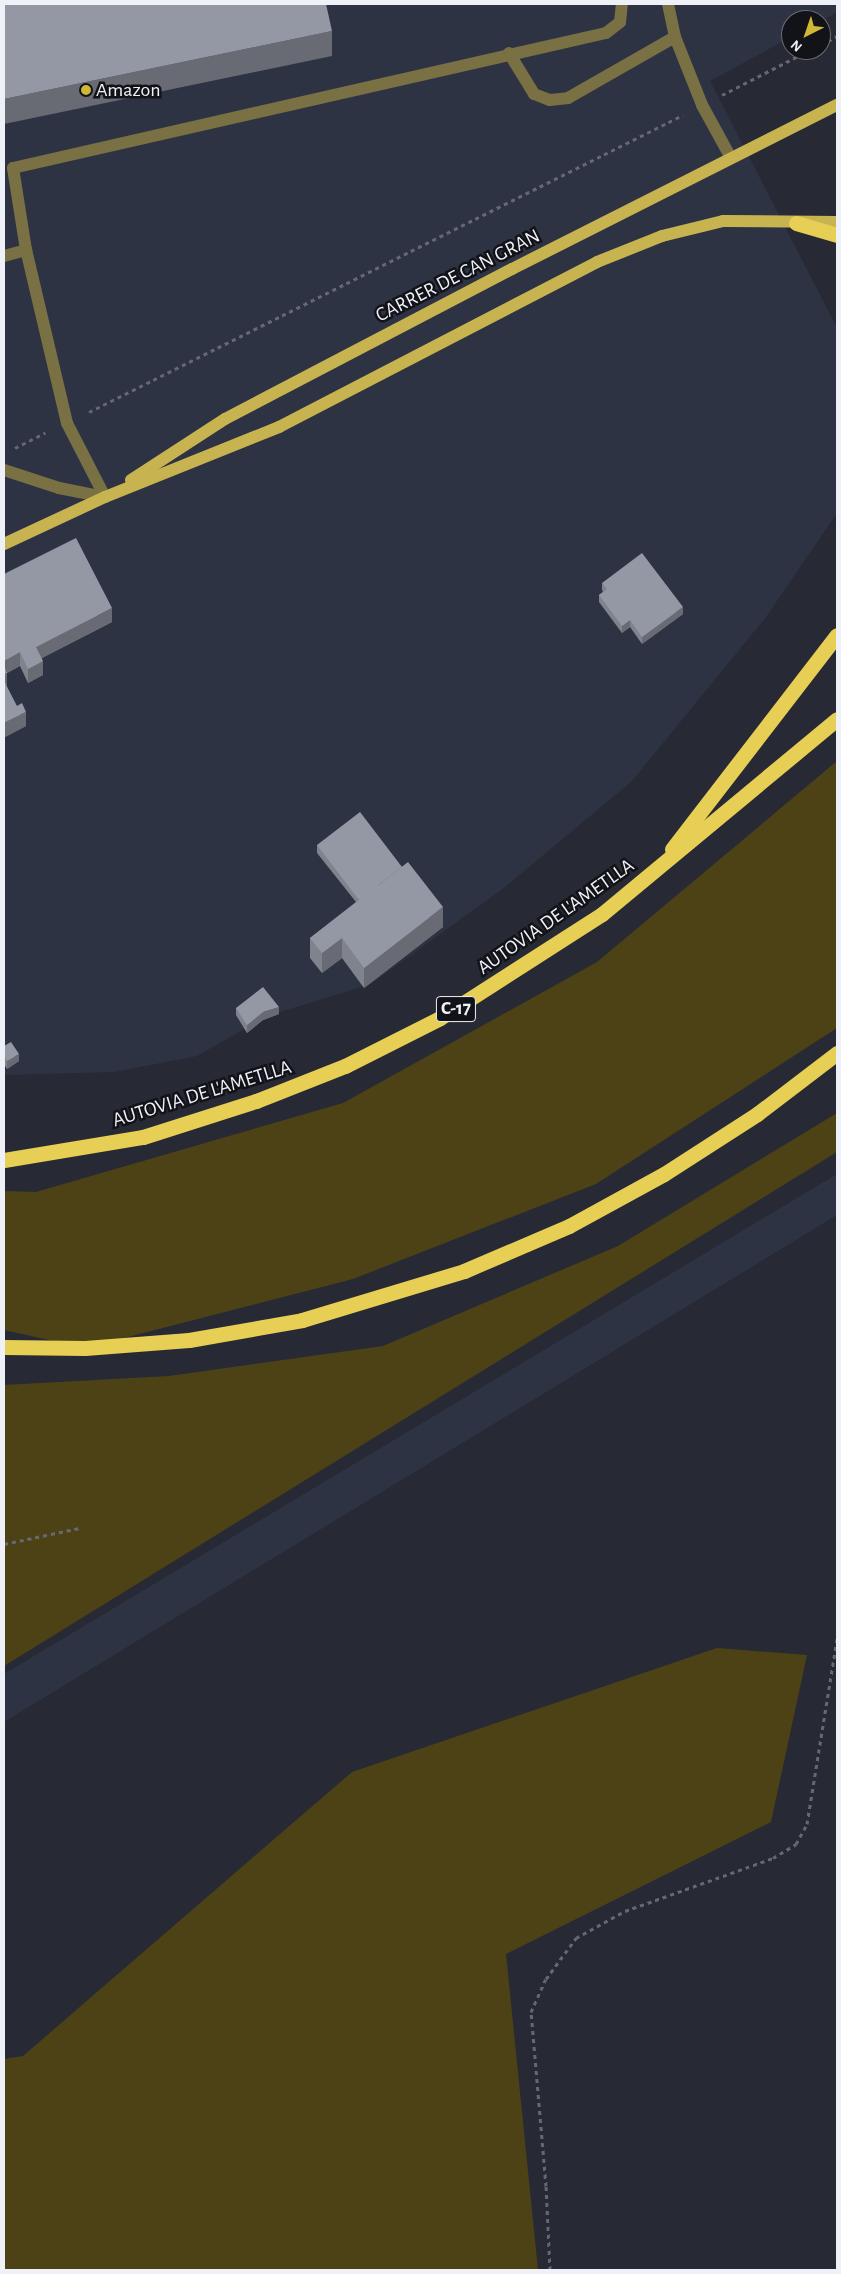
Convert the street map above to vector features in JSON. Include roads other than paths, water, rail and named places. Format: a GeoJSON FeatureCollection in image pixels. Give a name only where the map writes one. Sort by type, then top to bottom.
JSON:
{"type":"FeatureCollection","features":[{"type":"Feature","properties":{"kind":"highway"},"geometry":{"type":"LineString","coordinates":[[796,223],[837,235]]}},
{"type":"Feature","properties":{"kind":"highway"},"geometry":{"type":"LineString","coordinates":[[654,872],[837,635]]}},
{"type":"Feature","properties":{"kind":"highway","name":"AUTOVIA DE L'AMETLLA"},"geometry":{"type":"LineString","coordinates":[[4,1160],[143,1137],[256,1101],[345,1066],[440,1018],[508,978],[602,914],[837,719]]}},
{"type":"Feature","properties":{"kind":"highway"},"geometry":{"type":"LineString","coordinates":[[4,1347],[85,1348],[189,1340],[302,1320],[464,1271],[569,1226],[664,1174],[757,1114],[837,1053]]}},
{"type":"Feature","properties":{"kind":"main road","name":"CARRER DE CAN GRAN"},"geometry":{"type":"LineString","coordinates":[[105,497],[225,420],[512,269],[837,105]]}},
{"type":"Feature","properties":{"kind":"main road","name":"CARRER DE CAN GRAN"},"geometry":{"type":"LineString","coordinates":[[4,544],[105,497],[279,427],[597,262],[654,239],[723,221],[837,222]]}},
{"type":"Feature","properties":{"kind":"street"},"geometry":{"type":"LineString","coordinates":[[105,497],[67,423],[26,250],[13,168],[606,33],[620,22],[622,4]]}},
{"type":"Feature","properties":{"kind":"street"},"geometry":{"type":"LineString","coordinates":[[668,4],[675,37],[702,105],[731,158]]}},
{"type":"Feature","properties":{"kind":"street"},"geometry":{"type":"LineString","coordinates":[[509,54],[534,94],[550,100],[568,98],[675,37]]}},
{"type":"Feature","properties":{"kind":"street"},"geometry":{"type":"LineString","coordinates":[[4,256],[26,250]]}},
{"type":"Feature","properties":{"kind":"street"},"geometry":{"type":"LineString","coordinates":[[4,470],[59,488],[105,497]]}},
{"type":"Feature","properties":{"kind":"place","name":"Amazon"},"geometry":{"type":"Point","coordinates":[86,90]}}]}
